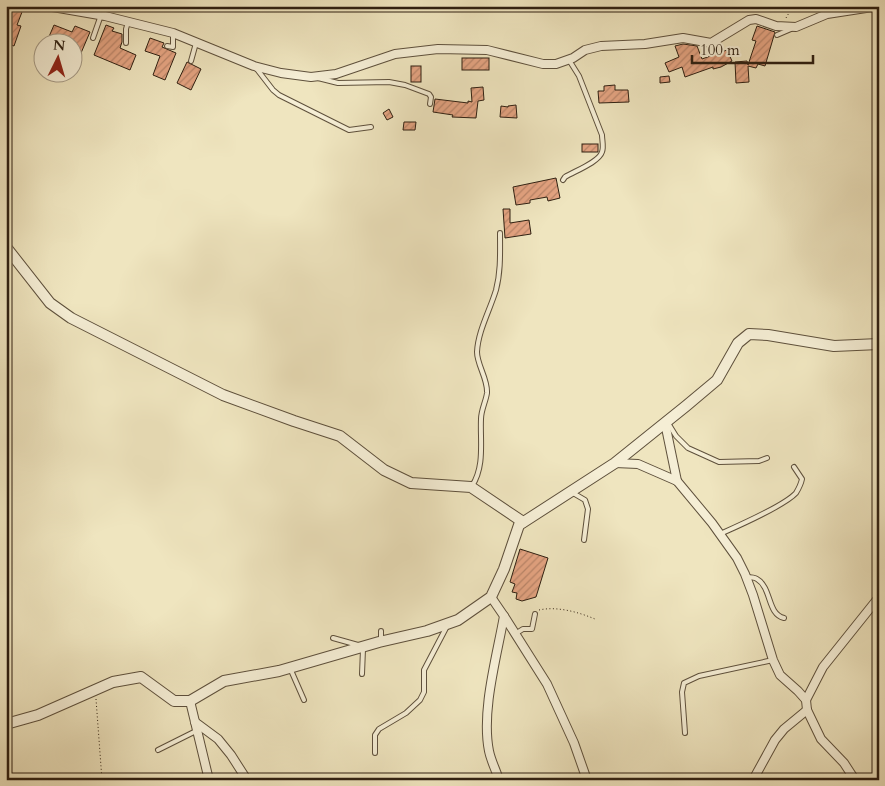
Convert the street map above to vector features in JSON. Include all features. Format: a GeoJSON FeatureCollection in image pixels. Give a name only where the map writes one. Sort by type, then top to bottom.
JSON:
{"type":"FeatureCollection","features":[{"type":"Feature","properties":{"kind":"street"},"geometry":{"type":"LineString","coordinates":[[47,6],[100,15],[173,33],[254,66],[282,73],[311,77],[336,74],[395,54],[421,50],[481,50],[543,64],[556,64],[568,60],[585,50],[601,46],[645,44],[683,38],[711,43],[749,20],[756,19],[780,27],[796,27],[830,14],[879,6]]}},
{"type":"Feature","properties":{"kind":"street"},"geometry":{"type":"LineString","coordinates":[[6,247],[50,303],[71,318],[223,395],[340,436],[384,470],[411,483],[471,487],[523,522]]}},
{"type":"Feature","properties":{"kind":"street"},"geometry":{"type":"LineString","coordinates":[[6,724],[38,715],[113,682],[142,677],[174,701],[190,701],[224,681],[290,668],[382,642],[427,632],[458,620],[491,597],[504,569],[519,525],[615,463],[717,380],[738,343],[749,334],[768,335],[834,346],[879,344]]}},
{"type":"Feature","properties":{"kind":"street"},"geometry":{"type":"LineString","coordinates":[[666,422],[677,481]]}},
{"type":"Feature","properties":{"kind":"street"},"geometry":{"type":"LineString","coordinates":[[615,463],[638,464],[677,481],[720,534],[737,558],[746,576],[773,660],[780,675],[806,700]]}},
{"type":"Feature","properties":{"kind":"street"},"geometry":{"type":"LineString","coordinates":[[491,597],[547,684],[574,743],[587,780]]}},
{"type":"Feature","properties":{"kind":"street"},"geometry":{"type":"LineString","coordinates":[[855,780],[844,763],[821,739],[807,710],[806,700],[823,667],[879,597]]}},
{"type":"Feature","properties":{"kind":"street"},"geometry":{"type":"LineString","coordinates":[[499,780],[489,750],[487,734],[488,706],[504,616]]}},
{"type":"Feature","properties":{"kind":"street"},"geometry":{"type":"LineString","coordinates":[[190,701],[209,780]]}},
{"type":"Feature","properties":{"kind":"street"},"geometry":{"type":"LineString","coordinates":[[753,780],[775,740],[784,729],[807,710]]}},
{"type":"Feature","properties":{"kind":"street"},"geometry":{"type":"LineString","coordinates":[[195,722],[218,739],[231,755],[246,780]]}},
{"type":"Feature","properties":{"kind":"lane"},"geometry":{"type":"LineString","coordinates":[[824,6],[830,14]]}},
{"type":"Feature","properties":{"kind":"lane"},"geometry":{"type":"LineString","coordinates":[[93,38],[100,15]]}},
{"type":"Feature","properties":{"kind":"lane"},"geometry":{"type":"LineString","coordinates":[[126,43],[128,22]]}},
{"type":"Feature","properties":{"kind":"lane"},"geometry":{"type":"LineString","coordinates":[[777,35],[796,27]]}},
{"type":"Feature","properties":{"kind":"lane"},"geometry":{"type":"LineString","coordinates":[[167,46],[173,47],[173,33]]}},
{"type":"Feature","properties":{"kind":"lane"},"geometry":{"type":"LineString","coordinates":[[192,61],[196,42]]}},
{"type":"Feature","properties":{"kind":"lane"},"geometry":{"type":"LineString","coordinates":[[562,180],[597,159],[602,152],[603,145],[602,135],[579,76],[568,60]]}},
{"type":"Feature","properties":{"kind":"lane"},"geometry":{"type":"LineString","coordinates":[[254,66],[279,95],[349,130],[371,127]]}},
{"type":"Feature","properties":{"kind":"lane"},"geometry":{"type":"LineString","coordinates":[[311,77],[338,83],[388,82],[405,84],[429,94],[431,97],[430,104]]}},
{"type":"Feature","properties":{"kind":"lane"},"geometry":{"type":"LineString","coordinates":[[471,487],[479,471],[482,439],[481,418],[487,392],[477,355],[483,328],[496,289],[500,267],[500,233]]}},
{"type":"Feature","properties":{"kind":"lane"},"geometry":{"type":"LineString","coordinates":[[666,422],[688,448],[719,462],[759,461],[767,458]]}},
{"type":"Feature","properties":{"kind":"lane"},"geometry":{"type":"LineString","coordinates":[[720,534],[775,507],[794,494],[800,487],[802,479],[794,467]]}},
{"type":"Feature","properties":{"kind":"lane"},"geometry":{"type":"LineString","coordinates":[[571,492],[585,500],[588,509],[584,540]]}},
{"type":"Feature","properties":{"kind":"lane"},"geometry":{"type":"LineString","coordinates":[[746,576],[757,579],[766,587],[774,611],[784,618]]}},
{"type":"Feature","properties":{"kind":"lane"},"geometry":{"type":"LineString","coordinates":[[515,634],[523,629],[532,629],[535,614]]}},
{"type":"Feature","properties":{"kind":"lane"},"geometry":{"type":"LineString","coordinates":[[375,754],[375,735],[379,729],[406,713],[420,700],[424,692],[424,670],[448,624]]}},
{"type":"Feature","properties":{"kind":"lane"},"geometry":{"type":"LineString","coordinates":[[381,631],[382,642]]}},
{"type":"Feature","properties":{"kind":"lane"},"geometry":{"type":"LineString","coordinates":[[333,638],[363,647],[362,674]]}},
{"type":"Feature","properties":{"kind":"lane"},"geometry":{"type":"LineString","coordinates":[[685,733],[682,692],[684,683],[699,676],[773,660]]}},
{"type":"Feature","properties":{"kind":"lane"},"geometry":{"type":"LineString","coordinates":[[290,668],[304,700]]}},
{"type":"Feature","properties":{"kind":"lane"},"geometry":{"type":"LineString","coordinates":[[158,750],[197,731]]}},
{"type":"Feature","properties":{"kind":"path"},"geometry":{"type":"LineString","coordinates":[[780,27],[793,6]]}},
{"type":"Feature","properties":{"kind":"path"},"geometry":{"type":"LineString","coordinates":[[535,614],[541,609],[562,609],[584,614],[595,619]]}},
{"type":"Feature","properties":{"kind":"path"},"geometry":{"type":"LineString","coordinates":[[97,689],[95,707],[102,780]]}},
{"type":"Feature","properties":{"kind":"building"},"geometry":{"type":"Polygon","coordinates":[[[6,7],[22,12],[17,25],[21,26],[14,46],[6,43],[6,7]]]}},
{"type":"Feature","properties":{"kind":"building"},"geometry":{"type":"Polygon","coordinates":[[[54,25],[72,32],[51,32],[54,25]]]}},
{"type":"Feature","properties":{"kind":"building"},"geometry":{"type":"Polygon","coordinates":[[[106,25],[114,28],[112,31],[122,34],[120,48],[136,55],[130,70],[94,55],[106,25]]]}},
{"type":"Feature","properties":{"kind":"building"},"geometry":{"type":"Polygon","coordinates":[[[75,26],[90,32],[82,51],[82,32],[72,32],[75,26]]]}},
{"type":"Feature","properties":{"kind":"building"},"geometry":{"type":"Polygon","coordinates":[[[757,26],[775,32],[765,66],[758,64],[756,68],[748,66],[749,82],[736,83],[735,62],[747,61],[748,65],[756,41],[752,40],[757,26]]]}},
{"type":"Feature","properties":{"kind":"building"},"geometry":{"type":"Polygon","coordinates":[[[150,38],[164,43],[162,47],[176,53],[165,80],[153,75],[160,56],[145,51],[150,38]]]}},
{"type":"Feature","properties":{"kind":"building"},"geometry":{"type":"Polygon","coordinates":[[[683,44],[697,46],[702,59],[727,50],[732,61],[721,67],[713,69],[713,67],[685,77],[682,67],[669,72],[665,63],[679,57],[675,46],[683,44]]]}},
{"type":"Feature","properties":{"kind":"building"},"geometry":{"type":"Polygon","coordinates":[[[462,58],[489,58],[489,70],[462,70],[462,58]]]}},
{"type":"Feature","properties":{"kind":"building"},"geometry":{"type":"Polygon","coordinates":[[[187,62],[201,69],[191,90],[177,83],[187,62]]]}},
{"type":"Feature","properties":{"kind":"building"},"geometry":{"type":"Polygon","coordinates":[[[411,66],[421,66],[421,82],[411,82],[411,66]]]}},
{"type":"Feature","properties":{"kind":"building"},"geometry":{"type":"Polygon","coordinates":[[[669,76],[670,82],[660,83],[660,77],[669,76]]]}},
{"type":"Feature","properties":{"kind":"building"},"geometry":{"type":"Polygon","coordinates":[[[615,85],[615,90],[628,90],[629,102],[599,103],[598,91],[604,91],[604,86],[615,85]]]}},
{"type":"Feature","properties":{"kind":"building"},"geometry":{"type":"Polygon","coordinates":[[[483,87],[484,100],[478,101],[476,118],[452,117],[453,115],[433,112],[435,99],[472,102],[471,88],[483,87]]]}},
{"type":"Feature","properties":{"kind":"building"},"geometry":{"type":"Polygon","coordinates":[[[516,105],[517,118],[500,117],[501,106],[516,105]]]}},
{"type":"Feature","properties":{"kind":"building"},"geometry":{"type":"Polygon","coordinates":[[[389,109],[393,117],[387,120],[383,113],[389,109]]]}},
{"type":"Feature","properties":{"kind":"building"},"geometry":{"type":"Polygon","coordinates":[[[404,122],[416,122],[415,130],[403,130],[404,122]]]}},
{"type":"Feature","properties":{"kind":"building"},"geometry":{"type":"Polygon","coordinates":[[[582,144],[598,144],[598,152],[582,152],[582,144]]]}},
{"type":"Feature","properties":{"kind":"building"},"geometry":{"type":"Polygon","coordinates":[[[556,178],[560,198],[548,201],[547,197],[530,200],[530,203],[516,205],[513,187],[556,178]]]}},
{"type":"Feature","properties":{"kind":"building"},"geometry":{"type":"Polygon","coordinates":[[[503,209],[510,209],[510,223],[529,220],[531,234],[505,238],[503,209]]]}},
{"type":"Feature","properties":{"kind":"building"},"geometry":{"type":"Polygon","coordinates":[[[520,549],[548,558],[536,597],[522,601],[516,599],[517,593],[512,592],[515,584],[510,582],[520,549]]]}}]}
